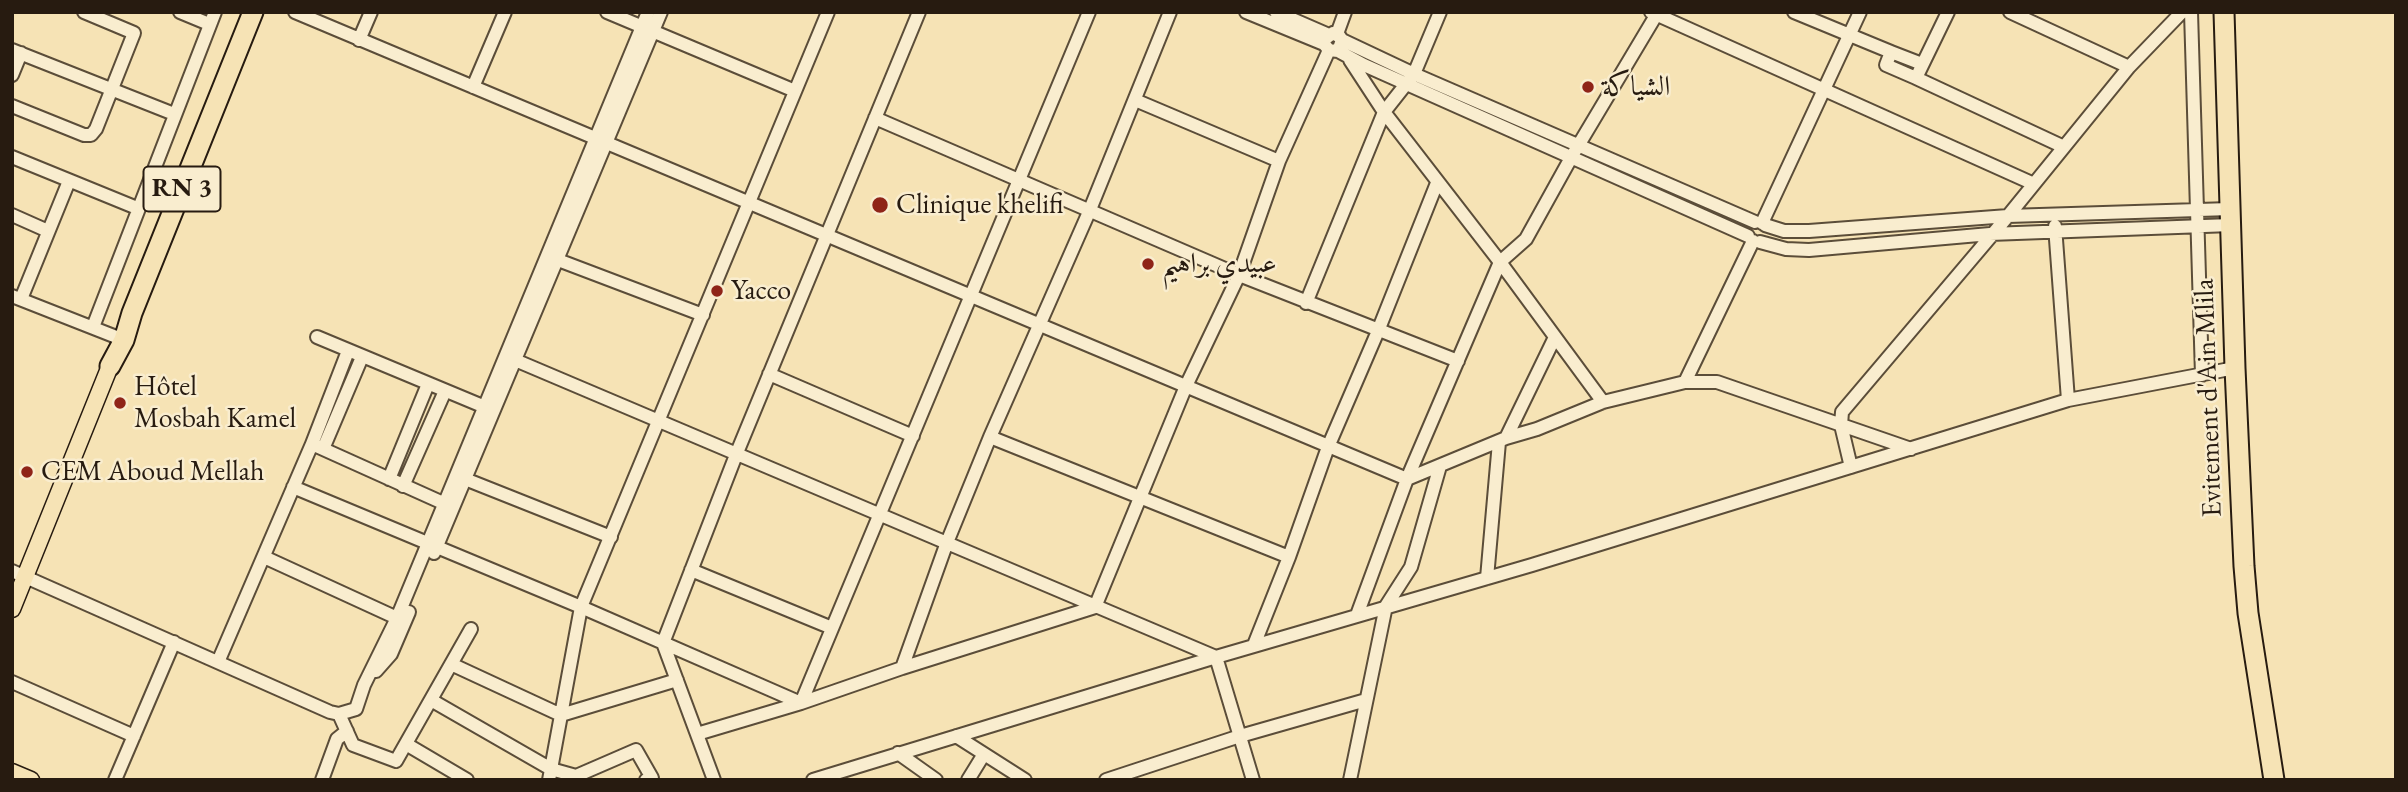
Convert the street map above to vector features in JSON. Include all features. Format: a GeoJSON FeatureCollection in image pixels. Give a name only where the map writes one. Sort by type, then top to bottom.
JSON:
{"type":"FeatureCollection","features":[{"type":"Feature","properties":{"kind":"highway","name":"RN 3"},"geometry":{"type":"LineString","coordinates":[[119,338],[121,309],[239,12]]}},
{"type":"Feature","properties":{"kind":"highway","name":"RN 3"},"geometry":{"type":"LineString","coordinates":[[110,366],[119,338],[132,313],[253,12]]}},
{"type":"Feature","properties":{"kind":"highway","name":"Evitement d'Ain Mlila"},"geometry":{"type":"LineString","coordinates":[[2211,12],[2224,217],[2230,522],[2238,614],[2262,780]]}},
{"type":"Feature","properties":{"kind":"highway","name":"Evitement d'Ain Mlila"},"geometry":{"type":"LineString","coordinates":[[2224,12],[2224,217]]}},
{"type":"Feature","properties":{"kind":"highway","name":"Evitement d'Ain Mlila"},"geometry":{"type":"LineString","coordinates":[[2229,370],[2248,613],[2274,780]]}},
{"type":"Feature","properties":{"kind":"main road","name":"RN 3"},"geometry":{"type":"LineString","coordinates":[[12,609],[19,574],[110,366]]}},
{"type":"Feature","properties":{"kind":"main road"},"geometry":{"type":"LineString","coordinates":[[12,772],[31,780]]}},
{"type":"Feature","properties":{"kind":"street"},"geometry":{"type":"LineString","coordinates":[[12,106],[84,135],[91,135],[96,129],[134,33],[84,12]]}},
{"type":"Feature","properties":{"kind":"street"},"geometry":{"type":"LineString","coordinates":[[93,327],[212,18],[180,12]]}},
{"type":"Feature","properties":{"kind":"street"},"geometry":{"type":"LineString","coordinates":[[295,12],[1407,479],[1603,402],[1685,382],[1717,382],[1911,449]]}},
{"type":"Feature","properties":{"kind":"street"},"geometry":{"type":"LineString","coordinates":[[359,40],[371,12]]}},
{"type":"Feature","properties":{"kind":"street"},"geometry":{"type":"LineString","coordinates":[[473,87],[505,12]]}},
{"type":"Feature","properties":{"kind":"street"},"geometry":{"type":"LineString","coordinates":[[607,12],[795,91]]}},
{"type":"Feature","properties":{"kind":"street"},"geometry":{"type":"LineString","coordinates":[[647,29],[648,12]]}},
{"type":"Feature","properties":{"kind":"street"},"geometry":{"type":"LineString","coordinates":[[19,574],[340,714],[356,709],[364,685],[449,507],[485,407],[647,29],[661,12]]}},
{"type":"Feature","properties":{"kind":"street"},"geometry":{"type":"LineString","coordinates":[[550,775],[581,607],[828,12]]}},
{"type":"Feature","properties":{"kind":"street"},"geometry":{"type":"LineString","coordinates":[[714,780],[663,643],[736,455],[919,12]]}},
{"type":"Feature","properties":{"kind":"street"},"geometry":{"type":"LineString","coordinates":[[801,703],[1089,12]]}},
{"type":"Feature","properties":{"kind":"street"},"geometry":{"type":"LineString","coordinates":[[902,668],[990,437],[1089,212],[1170,12]]}},
{"type":"Feature","properties":{"kind":"street"},"geometry":{"type":"LineString","coordinates":[[1246,12],[1335,44],[1603,402]]}},
{"type":"Feature","properties":{"kind":"street"},"geometry":{"type":"LineString","coordinates":[[1276,12],[1335,44],[1572,156],[1753,240],[1786,249],[1809,250],[1990,234],[2198,226],[2224,217]]}},
{"type":"Feature","properties":{"kind":"street"},"geometry":{"type":"LineString","coordinates":[[1095,607],[1186,386],[1239,275],[1279,161],[1335,44],[1345,12]]}},
{"type":"Feature","properties":{"kind":"street"},"geometry":{"type":"LineString","coordinates":[[1306,303],[1384,112],[1410,79],[1440,12]]}},
{"type":"Feature","properties":{"kind":"street"},"geometry":{"type":"LineString","coordinates":[[1794,12],[1922,64]]}},
{"type":"Feature","properties":{"kind":"street"},"geometry":{"type":"LineString","coordinates":[[1760,223],[1860,12]]}},
{"type":"Feature","properties":{"kind":"street"},"geometry":{"type":"LineString","coordinates":[[1916,78],[1948,12]]}},
{"type":"Feature","properties":{"kind":"street"},"geometry":{"type":"LineString","coordinates":[[2010,12],[2129,67]]}},
{"type":"Feature","properties":{"kind":"street"},"geometry":{"type":"LineString","coordinates":[[1851,467],[1841,425],[1842,412],[1990,234],[2008,216],[2129,67],[2182,12]]}},
{"type":"Feature","properties":{"kind":"street"},"geometry":{"type":"LineString","coordinates":[[2191,12],[2202,376]]}},
{"type":"Feature","properties":{"kind":"street"},"geometry":{"type":"LineString","coordinates":[[1357,615],[1407,479],[1500,262],[1526,239],[1655,13],[2034,184]]}},
{"type":"Feature","properties":{"kind":"street"},"geometry":{"type":"LineString","coordinates":[[12,75],[17,52],[174,114]]}},
{"type":"Feature","properties":{"kind":"street"},"geometry":{"type":"LineString","coordinates":[[1891,52],[1885,65],[2064,147]]}},
{"type":"Feature","properties":{"kind":"street"},"geometry":{"type":"LineString","coordinates":[[1410,79],[1579,144],[1784,231],[2008,216],[2197,210],[2224,217]]}},
{"type":"Feature","properties":{"kind":"street"},"geometry":{"type":"LineString","coordinates":[[1135,100],[1279,161]]}},
{"type":"Feature","properties":{"kind":"street"},"geometry":{"type":"LineString","coordinates":[[875,118],[1306,303],[1458,361]]}},
{"type":"Feature","properties":{"kind":"street"},"geometry":{"type":"LineString","coordinates":[[449,507],[465,479],[558,260],[601,141]]}},
{"type":"Feature","properties":{"kind":"street"},"geometry":{"type":"LineString","coordinates":[[12,157],[137,208]]}},
{"type":"Feature","properties":{"kind":"street"},"geometry":{"type":"LineString","coordinates":[[69,181],[16,297],[119,338]]}},
{"type":"Feature","properties":{"kind":"street"},"geometry":{"type":"LineString","coordinates":[[1254,645],[1328,447],[1437,183]]}},
{"type":"Feature","properties":{"kind":"street"},"geometry":{"type":"LineString","coordinates":[[12,215],[48,231]]}},
{"type":"Feature","properties":{"kind":"street"},"geometry":{"type":"LineString","coordinates":[[2056,216],[2068,400]]}},
{"type":"Feature","properties":{"kind":"street"},"geometry":{"type":"LineString","coordinates":[[1685,382],[1753,240],[1767,235],[1760,223]]}},
{"type":"Feature","properties":{"kind":"street"},"geometry":{"type":"LineString","coordinates":[[558,260],[703,315]]}},
{"type":"Feature","properties":{"kind":"street"},"geometry":{"type":"LineString","coordinates":[[317,337],[485,407]]}},
{"type":"Feature","properties":{"kind":"street"},"geometry":{"type":"LineString","coordinates":[[1487,578],[1502,440],[1555,337]]}},
{"type":"Feature","properties":{"kind":"street"},"geometry":{"type":"LineString","coordinates":[[318,446],[348,351]]}},
{"type":"Feature","properties":{"kind":"street"},"geometry":{"type":"LineString","coordinates":[[218,662],[293,487],[318,446],[362,357]]}},
{"type":"Feature","properties":{"kind":"street"},"geometry":{"type":"LineString","coordinates":[[515,360],[1216,657]]}},
{"type":"Feature","properties":{"kind":"street"},"geometry":{"type":"LineString","coordinates":[[813,780],[2068,400],[2229,370]]}},
{"type":"Feature","properties":{"kind":"street"},"geometry":{"type":"LineString","coordinates":[[769,374],[913,436]]}},
{"type":"Feature","properties":{"kind":"street"},"geometry":{"type":"LineString","coordinates":[[389,479],[428,384]]}},
{"type":"Feature","properties":{"kind":"street"},"geometry":{"type":"LineString","coordinates":[[403,486],[445,391]]}},
{"type":"Feature","properties":{"kind":"street"},"geometry":{"type":"LineString","coordinates":[[990,437],[1289,557]]}},
{"type":"Feature","properties":{"kind":"street"},"geometry":{"type":"LineString","coordinates":[[318,446],[449,507]]}},
{"type":"Feature","properties":{"kind":"street"},"geometry":{"type":"LineString","coordinates":[[1350,780],[1386,606],[1411,567],[1440,466]]}},
{"type":"Feature","properties":{"kind":"street"},"geometry":{"type":"LineString","coordinates":[[465,479],[611,537]]}},
{"type":"Feature","properties":{"kind":"street"},"geometry":{"type":"LineString","coordinates":[[293,487],[581,607],[801,703]]}},
{"type":"Feature","properties":{"kind":"street"},"geometry":{"type":"LineString","coordinates":[[364,685],[391,654],[432,546]]}},
{"type":"Feature","properties":{"kind":"street"},"geometry":{"type":"LineString","coordinates":[[264,557],[397,618]]}},
{"type":"Feature","properties":{"kind":"street"},"geometry":{"type":"LineString","coordinates":[[691,570],[832,628]]}},
{"type":"Feature","properties":{"kind":"street"},"geometry":{"type":"LineString","coordinates":[[697,734],[1095,607]]}},
{"type":"Feature","properties":{"kind":"street"},"geometry":{"type":"LineString","coordinates":[[340,714],[353,745],[396,761],[471,629]]}},
{"type":"Feature","properties":{"kind":"street"},"geometry":{"type":"LineString","coordinates":[[115,780],[174,642]]}},
{"type":"Feature","properties":{"kind":"street"},"geometry":{"type":"LineString","coordinates":[[1216,657],[1253,780]]}},
{"type":"Feature","properties":{"kind":"street"},"geometry":{"type":"LineString","coordinates":[[452,664],[561,715],[677,680]]}},
{"type":"Feature","properties":{"kind":"street"},"geometry":{"type":"LineString","coordinates":[[12,682],[134,736]]}},
{"type":"Feature","properties":{"kind":"street"},"geometry":{"type":"LineString","coordinates":[[431,700],[550,775],[576,776],[636,750],[652,778],[646,780]]}},
{"type":"Feature","properties":{"kind":"street"},"geometry":{"type":"LineString","coordinates":[[1106,780],[1240,736],[1366,700]]}},
{"type":"Feature","properties":{"kind":"street"},"geometry":{"type":"LineString","coordinates":[[322,780],[337,739],[347,732]]}},
{"type":"Feature","properties":{"kind":"street"},"geometry":{"type":"LineString","coordinates":[[956,736],[1026,780]]}},
{"type":"Feature","properties":{"kind":"street"},"geometry":{"type":"LineString","coordinates":[[406,744],[467,780]]}},
{"type":"Feature","properties":{"kind":"street"},"geometry":{"type":"LineString","coordinates":[[898,753],[936,780]]}},
{"type":"Feature","properties":{"kind":"street"},"geometry":{"type":"LineString","coordinates":[[968,780],[984,754]]}},
{"type":"Feature","properties":{"kind":"street"},"geometry":{"type":"LineString","coordinates":[[840,771],[853,780]]}},
{"type":"Feature","properties":{"kind":"place","name":"الشياكة"},"geometry":{"type":"Point","coordinates":[1588,87]}},
{"type":"Feature","properties":{"kind":"place","name":"Clinique khelifi"},"geometry":{"type":"Point","coordinates":[880,205]}},
{"type":"Feature","properties":{"kind":"place","name":"عبيدي براهيم"},"geometry":{"type":"Point","coordinates":[1148,264]}},
{"type":"Feature","properties":{"kind":"place","name":"Yacco"},"geometry":{"type":"Point","coordinates":[717,291]}},
{"type":"Feature","properties":{"kind":"place","name":"Hôtel Mosbah Kamel"},"geometry":{"type":"Point","coordinates":[120,403]}},
{"type":"Feature","properties":{"kind":"place","name":"CEM Aboud Mellah"},"geometry":{"type":"Point","coordinates":[27,472]}}]}
